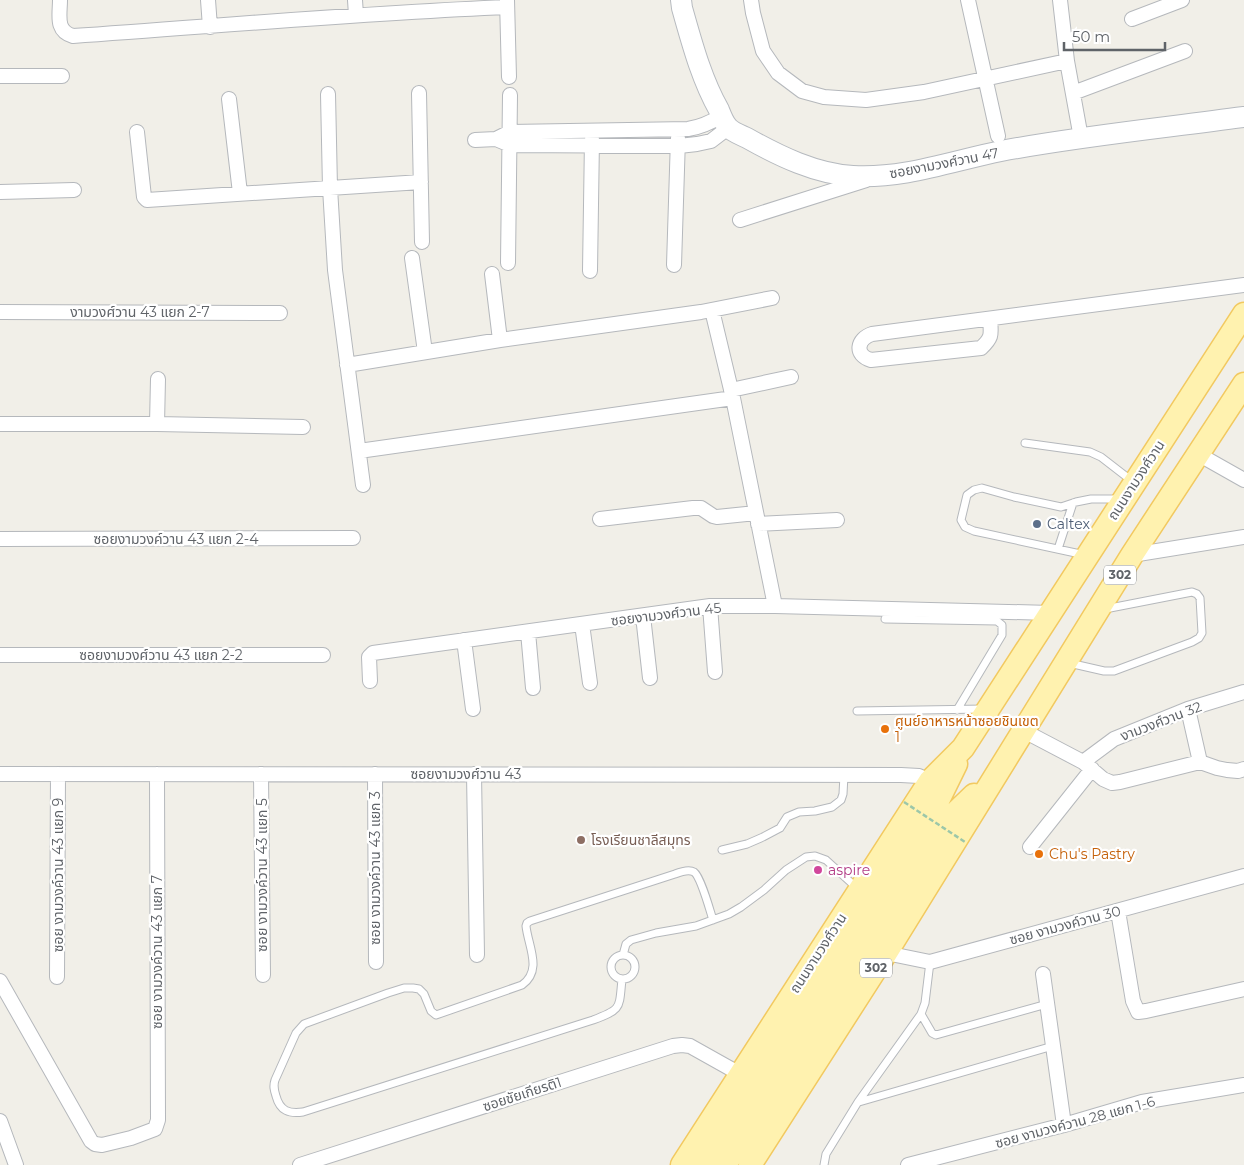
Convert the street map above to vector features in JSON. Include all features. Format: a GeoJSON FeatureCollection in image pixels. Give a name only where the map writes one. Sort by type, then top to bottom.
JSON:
{"type":"FeatureCollection","features":[{"type":"Feature","properties":{"kind":"main road","name":"ถนนงามวงศ์วาน"},"geometry":{"type":"LineString","coordinates":[[725,1165],[894,888],[963,748],[1244,314]]}},
{"type":"Feature","properties":{"kind":"main road","name":"ถนนงามวงศ์วาน"},"geometry":{"type":"LineString","coordinates":[[750,1165],[886,953],[1132,555],[1244,384]]}},
{"type":"Feature","properties":{"kind":"main road","name":"ถนนงามวงศ์วาน"},"geometry":{"type":"LineString","coordinates":[[682,1165],[930,781],[963,748]]}},
{"type":"Feature","properties":{"kind":"main road","name":"ถนนงามวงศ์วาน"},"geometry":{"type":"LineString","coordinates":[[704,1165],[894,888],[948,820],[1000,769]]}},
{"type":"Feature","properties":{"kind":"street"},"geometry":{"type":"LineString","coordinates":[[60,0],[61,27],[64,32],[73,36],[210,27],[483,4],[507,4],[509,77]]}},
{"type":"Feature","properties":{"kind":"street"},"geometry":{"type":"LineString","coordinates":[[208,0],[210,27]]}},
{"type":"Feature","properties":{"kind":"street"},"geometry":{"type":"LineString","coordinates":[[355,0],[356,15]]}},
{"type":"Feature","properties":{"kind":"street"},"geometry":{"type":"LineString","coordinates":[[681,0],[696,59],[711,97],[725,122]]}},
{"type":"Feature","properties":{"kind":"street"},"geometry":{"type":"LineString","coordinates":[[751,0],[763,50],[778,73],[802,91],[824,97],[866,100],[924,92],[1067,61]]}},
{"type":"Feature","properties":{"kind":"street"},"geometry":{"type":"LineString","coordinates":[[968,0],[998,136]]}},
{"type":"Feature","properties":{"kind":"street"},"geometry":{"type":"LineString","coordinates":[[1060,0],[1067,61],[1081,138]]}},
{"type":"Feature","properties":{"kind":"street"},"geometry":{"type":"LineString","coordinates":[[1132,19],[1182,0]]}},
{"type":"Feature","properties":{"kind":"street"},"geometry":{"type":"LineString","coordinates":[[1073,92],[1185,52]]}},
{"type":"Feature","properties":{"kind":"street"},"geometry":{"type":"LineString","coordinates":[[0,76],[62,76]]}},
{"type":"Feature","properties":{"kind":"street"},"geometry":{"type":"LineString","coordinates":[[419,93],[422,242]]}},
{"type":"Feature","properties":{"kind":"street"},"geometry":{"type":"LineString","coordinates":[[328,94],[330,188],[336,270],[363,485]]}},
{"type":"Feature","properties":{"kind":"street"},"geometry":{"type":"LineString","coordinates":[[508,262],[510,95]]}},
{"type":"Feature","properties":{"kind":"street"},"geometry":{"type":"LineString","coordinates":[[229,99],[240,193]]}},
{"type":"Feature","properties":{"kind":"street","name":"ซอยงามวงศ์วาน 47"},"geometry":{"type":"LineString","coordinates":[[725,122],[766,148],[821,171],[852,176],[879,176],[1081,138],[1244,117]]}},
{"type":"Feature","properties":{"kind":"street"},"geometry":{"type":"LineString","coordinates":[[510,139],[591,131],[678,130],[699,127],[709,123],[725,122]]}},
{"type":"Feature","properties":{"kind":"street"},"geometry":{"type":"LineString","coordinates":[[475,140],[510,139],[592,146],[678,146],[711,141],[725,122]]}},
{"type":"Feature","properties":{"kind":"street"},"geometry":{"type":"LineString","coordinates":[[674,265],[678,130]]}},
{"type":"Feature","properties":{"kind":"street"},"geometry":{"type":"LineString","coordinates":[[590,270],[591,131]]}},
{"type":"Feature","properties":{"kind":"street"},"geometry":{"type":"LineString","coordinates":[[137,132],[144,197],[146,199],[421,182]]}},
{"type":"Feature","properties":{"kind":"street"},"geometry":{"type":"LineString","coordinates":[[740,220],[879,176]]}},
{"type":"Feature","properties":{"kind":"street"},"geometry":{"type":"LineString","coordinates":[[0,192],[74,190]]}},
{"type":"Feature","properties":{"kind":"street"},"geometry":{"type":"LineString","coordinates":[[412,258],[425,352]]}},
{"type":"Feature","properties":{"kind":"street"},"geometry":{"type":"LineString","coordinates":[[492,274],[500,340]]}},
{"type":"Feature","properties":{"kind":"street"},"geometry":{"type":"LineString","coordinates":[[990,319],[991,334],[988,341],[981,348],[871,360],[860,354],[861,342],[865,336],[872,334],[1244,285]]}},
{"type":"Feature","properties":{"kind":"street"},"geometry":{"type":"LineString","coordinates":[[347,365],[500,340],[712,310],[772,298]]}},
{"type":"Feature","properties":{"kind":"street"},"geometry":{"type":"LineString","coordinates":[[712,310],[732,394],[775,606]]}},
{"type":"Feature","properties":{"kind":"street","name":"งามวงศ์วาน 43 แยก 2-7"},"geometry":{"type":"LineString","coordinates":[[0,312],[280,313]]}},
{"type":"Feature","properties":{"kind":"street"},"geometry":{"type":"LineString","coordinates":[[359,451],[732,394],[791,377]]}},
{"type":"Feature","properties":{"kind":"street"},"geometry":{"type":"LineString","coordinates":[[157,424],[158,379]]}},
{"type":"Feature","properties":{"kind":"street"},"geometry":{"type":"LineString","coordinates":[[0,424],[157,424],[303,427]]}},
{"type":"Feature","properties":{"kind":"street"},"geometry":{"type":"LineString","coordinates":[[1198,454],[1244,480]]}},
{"type":"Feature","properties":{"kind":"street"},"geometry":{"type":"LineString","coordinates":[[600,519],[701,508],[717,517],[837,520]]}},
{"type":"Feature","properties":{"kind":"street","name":"ซอยงามวงค์วาน 43 แยก 2-4"},"geometry":{"type":"LineString","coordinates":[[0,539],[353,538]]}},
{"type":"Feature","properties":{"kind":"street"},"geometry":{"type":"LineString","coordinates":[[1132,555],[1244,538]]}},
{"type":"Feature","properties":{"kind":"street"},"geometry":{"type":"LineString","coordinates":[[710,606],[715,672]]}},
{"type":"Feature","properties":{"kind":"street","name":"ซอยงามวงศ์วาน 45"},"geometry":{"type":"LineString","coordinates":[[370,681],[369,658],[373,653],[710,606],[1051,613]]}},
{"type":"Feature","properties":{"kind":"street"},"geometry":{"type":"LineString","coordinates":[[643,616],[650,678]]}},
{"type":"Feature","properties":{"kind":"street"},"geometry":{"type":"LineString","coordinates":[[582,624],[590,683]]}},
{"type":"Feature","properties":{"kind":"street"},"geometry":{"type":"LineString","coordinates":[[528,632],[533,688]]}},
{"type":"Feature","properties":{"kind":"street"},"geometry":{"type":"LineString","coordinates":[[464,640],[473,709]]}},
{"type":"Feature","properties":{"kind":"street","name":"ซอยงามวงศ์วาน 43 แยก 2-2"},"geometry":{"type":"LineString","coordinates":[[0,655],[323,655]]}},
{"type":"Feature","properties":{"kind":"street","name":"งามวงศ์วาน 32"},"geometry":{"type":"LineString","coordinates":[[1030,847],[1088,766],[1114,739],[1188,709],[1244,692]]}},
{"type":"Feature","properties":{"kind":"street"},"geometry":{"type":"LineString","coordinates":[[1188,709],[1200,762]]}},
{"type":"Feature","properties":{"kind":"street"},"geometry":{"type":"LineString","coordinates":[[1024,731],[1088,766],[1103,779],[1112,782],[1120,782],[1200,762],[1227,770],[1238,771],[1244,769]]}},
{"type":"Feature","properties":{"kind":"street","name":"ซอยงามวงศ์วาน 43"},"geometry":{"type":"LineString","coordinates":[[0,774],[901,774],[919,776],[930,781]]}},
{"type":"Feature","properties":{"kind":"street","name":"ซอย งามวงค์วาน 43 แยก 9"},"geometry":{"type":"LineString","coordinates":[[57,977],[58,774]]}},
{"type":"Feature","properties":{"kind":"street","name":"ซอย งามวงค์วาน 43 แยก 7"},"geometry":{"type":"LineString","coordinates":[[0,981],[91,1141],[102,1145],[155,1129],[158,1120],[157,774]]}},
{"type":"Feature","properties":{"kind":"street","name":"ซอย งามวงค์วาน 43 แยก 5"},"geometry":{"type":"LineString","coordinates":[[261,774],[263,976]]}},
{"type":"Feature","properties":{"kind":"street","name":"ซอย งามวงค์วาน 43 แยก 3"},"geometry":{"type":"LineString","coordinates":[[375,774],[376,962]]}},
{"type":"Feature","properties":{"kind":"street"},"geometry":{"type":"LineString","coordinates":[[474,774],[477,955]]}},
{"type":"Feature","properties":{"kind":"street","name":"ซอย งามวงค์วาน 30"},"geometry":{"type":"LineString","coordinates":[[886,953],[930,962],[1244,876]]}},
{"type":"Feature","properties":{"kind":"street"},"geometry":{"type":"LineString","coordinates":[[1118,911],[1133,1002],[1138,1012],[1244,989]]}},
{"type":"Feature","properties":{"kind":"street"},"geometry":{"type":"LineString","coordinates":[[1043,974],[1064,1125]]}},
{"type":"Feature","properties":{"kind":"street","name":"ซอยชัยเกียรติ1"},"geometry":{"type":"LineString","coordinates":[[300,1165],[673,1046],[690,1046],[740,1074]]}},
{"type":"Feature","properties":{"kind":"street","name":"ซอย งามวงค์วาน 28 แยก 1-6"},"geometry":{"type":"LineString","coordinates":[[908,1165],[1064,1125],[1142,1102],[1244,1085]]}},
{"type":"Feature","properties":{"kind":"street"},"geometry":{"type":"LineString","coordinates":[[0,1121],[16,1165]]}},
{"type":"Feature","properties":{"kind":"lane"},"geometry":{"type":"LineString","coordinates":[[1026,443],[1090,452],[1101,457],[1129,491],[1061,507],[982,488],[974,490],[967,495],[962,520],[965,527],[974,531],[1088,556]]}},
{"type":"Feature","properties":{"kind":"lane"},"geometry":{"type":"LineString","coordinates":[[1058,549],[1073,503]]}},
{"type":"Feature","properties":{"kind":"lane"},"geometry":{"type":"LineString","coordinates":[[1066,662],[1104,671],[1114,671],[1192,642],[1199,638],[1202,633],[1200,598],[1192,592],[1099,610]]}},
{"type":"Feature","properties":{"kind":"lane"},"geometry":{"type":"LineString","coordinates":[[885,619],[997,621],[1002,626],[1002,635],[956,710]]}},
{"type":"Feature","properties":{"kind":"lane"},"geometry":{"type":"LineString","coordinates":[[857,711],[988,709]]}},
{"type":"Feature","properties":{"kind":"lane"},"geometry":{"type":"LineString","coordinates":[[722,850],[747,844],[763,837],[780,828],[787,818],[799,812],[816,811],[832,807],[841,800],[844,775]]}},
{"type":"Feature","properties":{"kind":"lane"},"geometry":{"type":"LineString","coordinates":[[623,955],[626,944],[631,940],[656,933],[686,928],[729,914],[742,907],[786,870],[806,857],[815,856],[826,860],[859,890]]}},
{"type":"Feature","properties":{"kind":"lane"},"geometry":{"type":"LineString","coordinates":[[622,979],[618,1007],[593,1020],[303,1112],[290,1112],[280,1107],[278,1103],[274,1084],[296,1033],[304,1024],[404,988],[419,989],[424,994],[431,1011],[436,1014],[522,985],[530,977],[534,967],[526,926],[530,920],[688,871],[694,872],[696,875],[714,920]]}},
{"type":"Feature","properties":{"kind":"lane"},"geometry":{"type":"LineString","coordinates":[[616,956],[629,956],[636,967],[630,977],[622,979],[616,978],[613,975],[611,968],[613,960],[616,956]]}},
{"type":"Feature","properties":{"kind":"lane"},"geometry":{"type":"LineString","coordinates":[[824,1165],[826,1154],[858,1102],[921,1014],[925,1003],[930,962]]}},
{"type":"Feature","properties":{"kind":"lane"},"geometry":{"type":"LineString","coordinates":[[921,1014],[932,1033],[936,1035],[1047,1004]]}},
{"type":"Feature","properties":{"kind":"lane"},"geometry":{"type":"LineString","coordinates":[[858,1102],[1053,1046]]}},
{"type":"Feature","properties":{"kind":"path"},"geometry":{"type":"LineString","coordinates":[[904,802],[965,842]]}},
{"type":"Feature","properties":{"kind":"place","name":"Caltex"},"geometry":{"type":"Point","coordinates":[1037,524]}},
{"type":"Feature","properties":{"kind":"place","name":"ศูนย์อาหารหน้าซอยชินเขต 1"},"geometry":{"type":"Point","coordinates":[885,729]}},
{"type":"Feature","properties":{"kind":"place","name":"โรงเรียนชาลีสมุทร"},"geometry":{"type":"Point","coordinates":[581,840]}},
{"type":"Feature","properties":{"kind":"place","name":"Chu's Pastry"},"geometry":{"type":"Point","coordinates":[1039,854]}},
{"type":"Feature","properties":{"kind":"place","name":"aspire"},"geometry":{"type":"Point","coordinates":[818,870]}}]}
